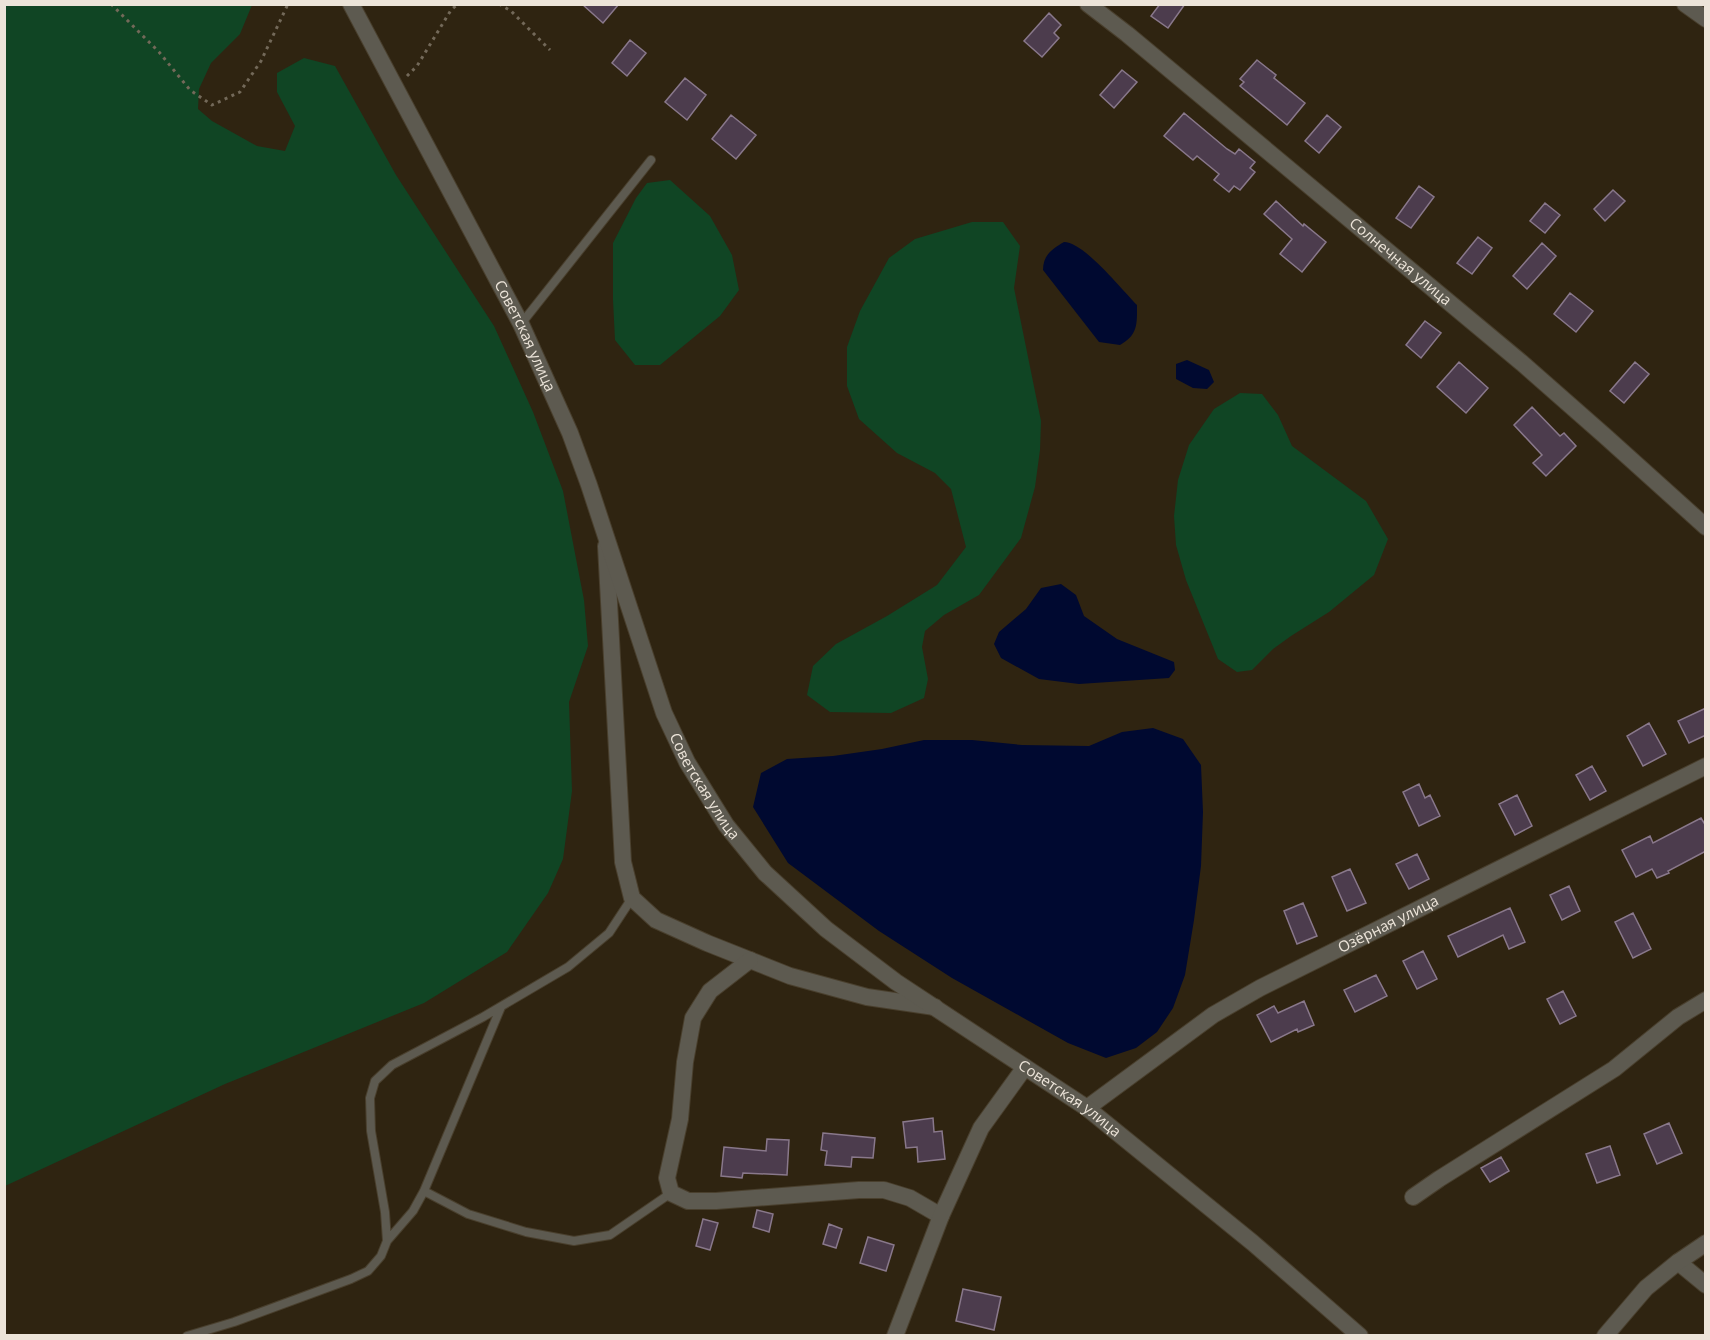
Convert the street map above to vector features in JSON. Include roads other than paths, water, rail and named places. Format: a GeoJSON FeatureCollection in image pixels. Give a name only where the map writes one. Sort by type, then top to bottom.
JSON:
{"type":"FeatureCollection","features":[{"type":"Feature","properties":{"kind":"street","name":"Советская улица"},"geometry":{"type":"LineString","coordinates":[[351,4],[521,324],[570,433],[664,713],[687,762],[726,825],[765,873],[826,929],[896,982],[1087,1108],[1253,1243],[1360,1335]]}},
{"type":"Feature","properties":{"kind":"street","name":"Солнечная улица"},"geometry":{"type":"LineString","coordinates":[[1088,4],[1522,363],[1706,527]]}},
{"type":"Feature","properties":{"kind":"street"},"geometry":{"type":"LineString","coordinates":[[1685,4],[1706,19]]}},
{"type":"Feature","properties":{"kind":"street"},"geometry":{"type":"LineString","coordinates":[[606,537],[623,862],[632,898],[656,920],[790,976],[867,997],[935,1007]]}},
{"type":"Feature","properties":{"kind":"street","name":"Озёрная улица"},"geometry":{"type":"LineString","coordinates":[[1087,1108],[1213,1015],[1260,988],[1706,766]]}},
{"type":"Feature","properties":{"kind":"street"},"geometry":{"type":"LineString","coordinates":[[750,960],[710,992],[693,1018],[685,1062],[680,1119],[667,1178],[671,1193],[688,1201],[716,1201],[884,1190],[910,1198],[940,1215]]}},
{"type":"Feature","properties":{"kind":"street"},"geometry":{"type":"LineString","coordinates":[[1413,1197],[1614,1069],[1678,1017],[1706,1000]]}},
{"type":"Feature","properties":{"kind":"street"},"geometry":{"type":"LineString","coordinates":[[895,1335],[940,1215],[981,1128],[1025,1067]]}},
{"type":"Feature","properties":{"kind":"street"},"geometry":{"type":"LineString","coordinates":[[1605,1335],[1646,1288],[1706,1243]]}},
{"type":"Feature","properties":{"kind":"street"},"geometry":{"type":"LineString","coordinates":[[1678,1262],[1706,1285]]}},
{"type":"Feature","properties":{"kind":"lane"},"geometry":{"type":"LineString","coordinates":[[521,324],[651,160]]}},
{"type":"Feature","properties":{"kind":"lane"},"geometry":{"type":"LineString","coordinates":[[387,1241],[371,1131],[370,1098],[375,1081],[392,1065],[501,1007],[568,967],[609,933],[632,898]]}},
{"type":"Feature","properties":{"kind":"lane"},"geometry":{"type":"LineString","coordinates":[[187,1335],[234,1322],[368,1271],[381,1256],[387,1241],[413,1211],[501,1007]]}},
{"type":"Feature","properties":{"kind":"lane"},"geometry":{"type":"LineString","coordinates":[[423,1191],[468,1214],[526,1232],[574,1241],[610,1235],[671,1193]]}},
{"type":"Feature","properties":{"kind":"water"},"geometry":{"type":"Polygon","coordinates":[[[1064,242],[1072,244],[1092,258],[1137,305],[1137,318],[1133,333],[1120,345],[1099,342],[1043,270],[1049,253],[1064,242]]]}},
{"type":"Feature","properties":{"kind":"water"},"geometry":{"type":"Polygon","coordinates":[[[1187,360],[1209,370],[1214,382],[1207,389],[1193,388],[1176,379],[1176,364],[1187,360]]]}},
{"type":"Feature","properties":{"kind":"water"},"geometry":{"type":"Polygon","coordinates":[[[1061,584],[1076,595],[1084,616],[1117,639],[1174,662],[1175,670],[1169,678],[1079,684],[1039,679],[1001,658],[994,644],[999,632],[1026,609],[1041,588],[1061,584]]]}},
{"type":"Feature","properties":{"kind":"water"},"geometry":{"type":"Polygon","coordinates":[[[1153,728],[1183,739],[1201,765],[1203,812],[1201,866],[1194,920],[1185,975],[1173,1008],[1157,1032],[1136,1048],[1106,1058],[1068,1043],[952,978],[879,931],[788,863],[753,807],[761,773],[787,759],[833,756],[924,740],[1089,746],[1122,732],[1153,728]]]}}]}
